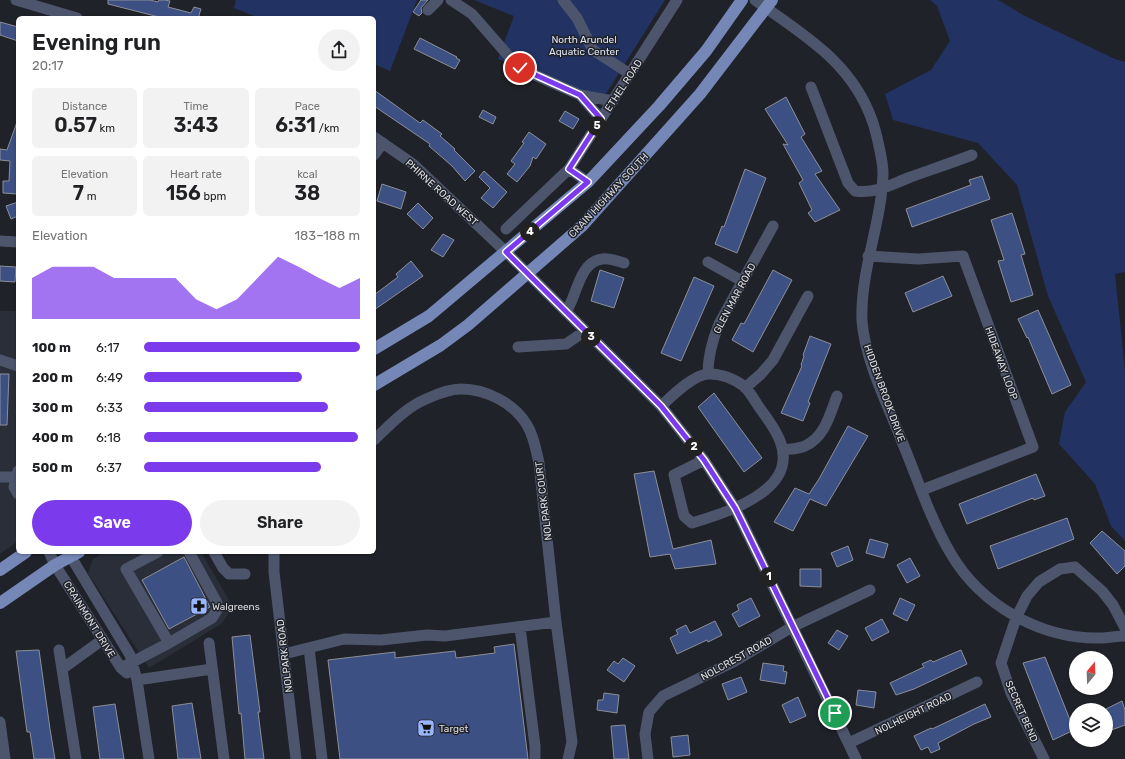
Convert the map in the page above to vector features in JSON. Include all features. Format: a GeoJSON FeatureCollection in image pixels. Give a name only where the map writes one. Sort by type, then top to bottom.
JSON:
{"type":"FeatureCollection","features":[{"type":"Feature","properties":{"kind":"main road"},"geometry":{"type":"LineString","coordinates":[[376,348],[429,316],[588,182],[659,106],[706,51],[742,0]]}},
{"type":"Feature","properties":{"kind":"main road","name":"CRAIN HIGHWAY SOUTH"},"geometry":{"type":"LineString","coordinates":[[376,384],[442,345],[468,325],[582,226],[700,94],[769,4]]}},
{"type":"Feature","properties":{"kind":"main road"},"geometry":{"type":"LineString","coordinates":[[0,570],[23,554]]}},
{"type":"Feature","properties":{"kind":"main road"},"geometry":{"type":"LineString","coordinates":[[0,603],[72,554]]}},
{"type":"Feature","properties":{"kind":"street"},"geometry":{"type":"LineString","coordinates":[[18,0],[70,16]]}},
{"type":"Feature","properties":{"kind":"street"},"geometry":{"type":"LineString","coordinates":[[428,10],[438,0]]}},
{"type":"Feature","properties":{"kind":"street"},"geometry":{"type":"LineString","coordinates":[[451,0],[472,14],[520,68],[580,95],[612,101]]}},
{"type":"Feature","properties":{"kind":"street"},"geometry":{"type":"LineString","coordinates":[[563,0],[577,18],[593,50],[630,74]]}},
{"type":"Feature","properties":{"kind":"street","name":"ETHEL ROAD"},"geometry":{"type":"LineString","coordinates":[[506,229],[569,169],[677,0]]}},
{"type":"Feature","properties":{"kind":"street","name":"HIDDEN BROOK DRIVE"},"geometry":{"type":"LineString","coordinates":[[755,0],[769,4],[843,69],[858,91],[872,121],[883,170],[882,190],[878,213],[868,256],[862,301],[862,324],[867,350],[922,490],[951,554],[965,574],[985,595],[1016,618],[1058,633],[1076,636],[1099,638],[1125,636]]}},
{"type":"Feature","properties":{"kind":"street"},"geometry":{"type":"LineString","coordinates":[[811,87],[848,183],[855,191],[865,193],[882,190],[895,183],[972,155]]}},
{"type":"Feature","properties":{"kind":"street"},"geometry":{"type":"LineString","coordinates":[[580,95],[601,119]]}},
{"type":"Feature","properties":{"kind":"street","name":"PHIRNE ROAD WEST"},"geometry":{"type":"LineString","coordinates":[[378,140],[413,164],[506,252],[661,406],[704,460],[735,508],[856,759]]}},
{"type":"Feature","properties":{"kind":"street"},"geometry":{"type":"LineString","coordinates":[[569,169],[588,182]]}},
{"type":"Feature","properties":{"kind":"street","name":"GLEN MAR ROAD"},"geometry":{"type":"LineString","coordinates":[[708,374],[708,356],[712,341],[772,226]]}},
{"type":"Feature","properties":{"kind":"street"},"geometry":{"type":"LineString","coordinates":[[0,241],[16,242]]}},
{"type":"Feature","properties":{"kind":"street","name":"HIDEAWAY LOOP"},"geometry":{"type":"LineString","coordinates":[[868,256],[918,259],[963,256],[1033,447],[922,490]]}},
{"type":"Feature","properties":{"kind":"street"},"geometry":{"type":"LineString","coordinates":[[566,312],[572,303],[583,274],[590,264],[603,258],[624,263]]}},
{"type":"Feature","properties":{"kind":"street"},"geometry":{"type":"LineString","coordinates":[[708,262],[742,281]]}},
{"type":"Feature","properties":{"kind":"street"},"geometry":{"type":"LineString","coordinates":[[746,388],[773,360],[808,296]]}},
{"type":"Feature","properties":{"kind":"street"},"geometry":{"type":"LineString","coordinates":[[518,347],[566,344],[586,331]]}},
{"type":"Feature","properties":{"kind":"street"},"geometry":{"type":"LineString","coordinates":[[0,360],[16,365]]}},
{"type":"Feature","properties":{"kind":"street"},"geometry":{"type":"LineString","coordinates":[[661,406],[694,379],[708,374],[732,379],[746,388],[777,432],[783,450],[782,464],[779,474],[773,484],[745,504],[692,524],[684,516],[674,475],[704,460]]}},
{"type":"Feature","properties":{"kind":"street","name":"NOLPARK COURT"},"geometry":{"type":"LineString","coordinates":[[376,438],[401,414],[424,399],[444,392],[460,389],[478,391],[494,396],[509,405],[521,416],[528,426],[535,443],[539,463],[556,622],[572,742],[568,759]]}},
{"type":"Feature","properties":{"kind":"street"},"geometry":{"type":"LineString","coordinates":[[783,450],[805,446],[817,437],[824,430],[837,396]]}},
{"type":"Feature","properties":{"kind":"street"},"geometry":{"type":"LineString","coordinates":[[0,477],[16,475]]}},
{"type":"Feature","properties":{"kind":"street"},"geometry":{"type":"LineString","coordinates":[[16,479],[14,487],[16,490]]}},
{"type":"Feature","properties":{"kind":"street","name":"CRAINMONT DRIVE"},"geometry":{"type":"LineString","coordinates":[[50,554],[102,640],[121,668],[137,680]]}},
{"type":"Feature","properties":{"kind":"street","name":"CRAINMONT DRIVE"},"geometry":{"type":"LineString","coordinates":[[72,554],[130,655],[137,680],[149,759]]}},
{"type":"Feature","properties":{"kind":"street"},"geometry":{"type":"LineString","coordinates":[[154,554],[126,569],[170,643]]}},
{"type":"Feature","properties":{"kind":"street"},"geometry":{"type":"LineString","coordinates":[[121,668],[170,643],[212,618],[217,610],[217,602],[189,554]]}},
{"type":"Feature","properties":{"kind":"street"},"geometry":{"type":"LineString","coordinates":[[215,554],[223,568],[229,574],[245,574]]}},
{"type":"Feature","properties":{"kind":"street","name":"NOLPARK ROAD"},"geometry":{"type":"LineString","coordinates":[[274,554],[274,572],[296,759]]}},
{"type":"Feature","properties":{"kind":"street","name":"SECRET BEND"},"geometry":{"type":"LineString","coordinates":[[1044,759],[1011,693],[1001,663],[1016,618],[1027,596],[1039,582],[1060,569],[1075,567],[1102,591],[1113,604],[1125,628]]}},
{"type":"Feature","properties":{"kind":"street","name":"NOLCREST ROAD"},"geometry":{"type":"LineString","coordinates":[[648,759],[645,734],[649,712],[663,696],[735,661],[792,627],[870,590]]}},
{"type":"Feature","properties":{"kind":"street"},"geometry":{"type":"LineString","coordinates":[[284,654],[344,639],[381,640],[426,635],[445,636],[556,622]]}},
{"type":"Feature","properties":{"kind":"street"},"geometry":{"type":"LineString","coordinates":[[520,627],[535,746],[534,759]]}},
{"type":"Feature","properties":{"kind":"street"},"geometry":{"type":"LineString","coordinates":[[62,669],[102,640]]}},
{"type":"Feature","properties":{"kind":"street"},"geometry":{"type":"LineString","coordinates":[[209,643],[224,759]]}},
{"type":"Feature","properties":{"kind":"street"},"geometry":{"type":"LineString","coordinates":[[309,648],[322,759]]}},
{"type":"Feature","properties":{"kind":"street"},"geometry":{"type":"LineString","coordinates":[[59,650],[76,759]]}},
{"type":"Feature","properties":{"kind":"street"},"geometry":{"type":"LineString","coordinates":[[137,680],[212,668]]}},
{"type":"Feature","properties":{"kind":"street","name":"NOLHEIGHT ROAD"},"geometry":{"type":"LineString","coordinates":[[849,743],[977,682]]}},
{"type":"Feature","properties":{"kind":"street"},"geometry":{"type":"LineString","coordinates":[[0,722],[5,759]]}},
{"type":"Feature","properties":{"kind":"shaded area"},"geometry":{"type":"Polygon","coordinates":[[[0,311],[16,311],[16,542],[0,554],[0,311]]]}},
{"type":"Feature","properties":{"kind":"shaded area"},"geometry":{"type":"Polygon","coordinates":[[[102,554],[202,554],[233,607],[221,624],[149,668],[88,573],[93,559],[102,554]]]}},
{"type":"Feature","properties":{"kind":"green space"},"geometry":{"type":"Polygon","coordinates":[[[234,0],[417,0],[390,71],[376,65],[376,16],[254,16],[234,8],[236,1],[234,0]]]}},
{"type":"Feature","properties":{"kind":"green space","name":"North Arundel Aquatic Center"},"geometry":{"type":"Polygon","coordinates":[[[474,0],[665,0],[602,100],[498,59],[514,16],[474,0]]]}},
{"type":"Feature","properties":{"kind":"green space"},"geometry":{"type":"Polygon","coordinates":[[[930,0],[998,0],[1025,16],[1115,59],[1125,62],[1125,272],[1115,274],[1125,371],[1125,541],[1111,526],[1095,484],[1059,444],[1065,412],[1086,382],[1048,296],[1017,185],[978,143],[893,120],[885,94],[931,70],[950,41],[937,6],[930,0]]]}},
{"type":"Feature","properties":{"kind":"building"},"geometry":{"type":"Polygon","coordinates":[[[108,0],[150,0],[158,2],[159,0],[165,0],[170,1],[168,7],[191,13],[194,7],[201,9],[199,16],[155,16],[108,4],[108,0]]]}},
{"type":"Feature","properties":{"kind":"building"},"geometry":{"type":"Polygon","coordinates":[[[421,0],[428,0],[421,8],[422,13],[419,16],[413,12],[421,0]]]}},
{"type":"Feature","properties":{"kind":"building"},"geometry":{"type":"Polygon","coordinates":[[[0,22],[16,26],[16,40],[0,35],[0,22]]]}},
{"type":"Feature","properties":{"kind":"building"},"geometry":{"type":"Polygon","coordinates":[[[420,38],[457,57],[456,58],[460,60],[455,69],[414,49],[420,38]]]}},
{"type":"Feature","properties":{"kind":"building"},"geometry":{"type":"Polygon","coordinates":[[[376,91],[420,123],[423,120],[442,134],[440,136],[455,149],[454,150],[475,171],[465,181],[452,166],[429,146],[430,144],[376,107],[376,91]]]}},
{"type":"Feature","properties":{"kind":"building"},"geometry":{"type":"Polygon","coordinates":[[[786,97],[805,134],[801,137],[822,171],[815,174],[840,210],[815,222],[808,213],[812,210],[799,183],[803,180],[783,144],[788,145],[765,109],[786,97]]]}},
{"type":"Feature","properties":{"kind":"building"},"geometry":{"type":"Polygon","coordinates":[[[483,110],[496,117],[493,124],[479,117],[483,110]]]}},
{"type":"Feature","properties":{"kind":"building"},"geometry":{"type":"Polygon","coordinates":[[[565,111],[579,119],[573,129],[559,121],[565,111]]]}},
{"type":"Feature","properties":{"kind":"building"},"geometry":{"type":"Polygon","coordinates":[[[16,125],[16,194],[3,193],[3,181],[9,181],[10,161],[0,160],[0,149],[7,150],[16,125]]]}},
{"type":"Feature","properties":{"kind":"building"},"geometry":{"type":"Polygon","coordinates":[[[529,132],[546,144],[536,159],[533,157],[530,166],[517,182],[507,174],[515,164],[511,161],[524,143],[522,142],[529,132]]]}},
{"type":"Feature","properties":{"kind":"building"},"geometry":{"type":"Polygon","coordinates":[[[745,169],[766,178],[737,253],[715,244],[722,226],[724,227],[745,169]]]}},
{"type":"Feature","properties":{"kind":"building"},"geometry":{"type":"Polygon","coordinates":[[[484,171],[507,192],[493,208],[481,198],[490,188],[479,177],[484,171]]]}},
{"type":"Feature","properties":{"kind":"building"},"geometry":{"type":"Polygon","coordinates":[[[982,176],[990,199],[912,227],[906,209],[971,185],[969,180],[982,176]]]}},
{"type":"Feature","properties":{"kind":"building"},"geometry":{"type":"Polygon","coordinates":[[[382,184],[406,192],[401,209],[377,201],[382,184]]]}},
{"type":"Feature","properties":{"kind":"building"},"geometry":{"type":"Polygon","coordinates":[[[16,203],[16,217],[11,219],[6,206],[16,203]]]}},
{"type":"Feature","properties":{"kind":"building"},"geometry":{"type":"Polygon","coordinates":[[[418,203],[433,218],[423,229],[407,214],[418,203]]]}},
{"type":"Feature","properties":{"kind":"building"},"geometry":{"type":"Polygon","coordinates":[[[1012,213],[1025,254],[1021,255],[1033,295],[1011,302],[998,261],[1004,260],[991,220],[1012,213]]]}},
{"type":"Feature","properties":{"kind":"building"},"geometry":{"type":"Polygon","coordinates":[[[443,234],[454,240],[443,257],[431,250],[443,234]]]}},
{"type":"Feature","properties":{"kind":"building"},"geometry":{"type":"Polygon","coordinates":[[[411,261],[423,276],[376,309],[376,294],[398,277],[396,274],[411,261]]]}},
{"type":"Feature","properties":{"kind":"building"},"geometry":{"type":"Polygon","coordinates":[[[0,266],[16,267],[15,282],[0,281],[0,266]]]}},
{"type":"Feature","properties":{"kind":"building"},"geometry":{"type":"Polygon","coordinates":[[[600,270],[624,278],[614,308],[591,301],[600,270]]]}},
{"type":"Feature","properties":{"kind":"building"},"geometry":{"type":"Polygon","coordinates":[[[773,270],[792,280],[753,352],[732,340],[741,323],[744,324],[773,270]]]}},
{"type":"Feature","properties":{"kind":"building"},"geometry":{"type":"Polygon","coordinates":[[[943,276],[952,296],[913,312],[905,293],[943,276]]]}},
{"type":"Feature","properties":{"kind":"building"},"geometry":{"type":"Polygon","coordinates":[[[694,277],[714,286],[681,361],[661,353],[694,277]]]}},
{"type":"Feature","properties":{"kind":"building"},"geometry":{"type":"Polygon","coordinates":[[[1038,310],[1071,385],[1052,394],[1028,337],[1027,338],[1018,319],[1038,310]]]}},
{"type":"Feature","properties":{"kind":"building"},"geometry":{"type":"Polygon","coordinates":[[[810,336],[831,344],[808,402],[810,403],[803,421],[781,413],[802,366],[803,355],[810,336]]]}},
{"type":"Feature","properties":{"kind":"building"},"geometry":{"type":"Polygon","coordinates":[[[0,374],[9,374],[7,425],[0,425],[0,374]]]}},
{"type":"Feature","properties":{"kind":"building"},"geometry":{"type":"Polygon","coordinates":[[[714,393],[762,458],[744,472],[698,407],[714,393]]]}},
{"type":"Feature","properties":{"kind":"building"},"geometry":{"type":"Polygon","coordinates":[[[848,426],[868,436],[826,506],[810,499],[793,531],[774,522],[795,488],[809,494],[819,479],[848,426]]]}},
{"type":"Feature","properties":{"kind":"building"},"geometry":{"type":"Polygon","coordinates":[[[654,471],[673,549],[711,540],[716,564],[675,569],[670,554],[650,557],[634,474],[654,471]]]}},
{"type":"Feature","properties":{"kind":"building"},"geometry":{"type":"Polygon","coordinates":[[[1036,474],[1045,496],[1034,500],[1033,498],[967,524],[959,504],[1036,474]]]}},
{"type":"Feature","properties":{"kind":"building"},"geometry":{"type":"Polygon","coordinates":[[[1067,518],[1074,539],[998,569],[990,546],[1067,518]]]}},
{"type":"Feature","properties":{"kind":"building"},"geometry":{"type":"Polygon","coordinates":[[[1102,531],[1125,551],[1125,566],[1117,574],[1090,543],[1102,531]]]}},
{"type":"Feature","properties":{"kind":"building"},"geometry":{"type":"Polygon","coordinates":[[[870,539],[888,544],[884,558],[866,553],[870,539]]]}},
{"type":"Feature","properties":{"kind":"building"},"geometry":{"type":"Polygon","coordinates":[[[848,546],[853,560],[837,567],[831,553],[848,546]]]}},
{"type":"Feature","properties":{"kind":"building","name":"Walgreens"},"geometry":{"type":"Polygon","coordinates":[[[184,557],[210,607],[169,629],[142,580],[184,557]]]}},
{"type":"Feature","properties":{"kind":"building"},"geometry":{"type":"Polygon","coordinates":[[[910,558],[920,576],[907,583],[897,565],[910,558]]]}},
{"type":"Feature","properties":{"kind":"building"},"geometry":{"type":"Polygon","coordinates":[[[800,569],[821,569],[821,587],[800,586],[800,569]]]}},
{"type":"Feature","properties":{"kind":"building"},"geometry":{"type":"Polygon","coordinates":[[[751,598],[760,616],[739,627],[732,614],[739,610],[737,605],[751,598]]]}},
{"type":"Feature","properties":{"kind":"building"},"geometry":{"type":"Polygon","coordinates":[[[900,598],[915,605],[907,621],[893,614],[900,598]]]}},
{"type":"Feature","properties":{"kind":"building"},"geometry":{"type":"Polygon","coordinates":[[[882,619],[889,632],[872,641],[865,628],[882,619]]]}},
{"type":"Feature","properties":{"kind":"building"},"geometry":{"type":"Polygon","coordinates":[[[715,621],[722,635],[708,642],[707,640],[677,654],[670,638],[678,634],[676,630],[686,625],[690,633],[715,621]]]}},
{"type":"Feature","properties":{"kind":"building"},"geometry":{"type":"Polygon","coordinates":[[[837,630],[848,636],[839,650],[828,643],[837,630]]]}},
{"type":"Feature","properties":{"kind":"building"},"geometry":{"type":"Polygon","coordinates":[[[250,635],[260,712],[258,712],[264,759],[245,759],[241,713],[239,714],[232,637],[250,635]]]}},
{"type":"Feature","properties":{"kind":"building"},"geometry":{"type":"Polygon","coordinates":[[[514,644],[528,759],[340,759],[328,660],[395,652],[395,658],[455,651],[456,658],[495,653],[494,647],[514,644]]]}},
{"type":"Feature","properties":{"kind":"building"},"geometry":{"type":"Polygon","coordinates":[[[39,650],[55,759],[34,759],[30,732],[27,732],[16,651],[39,650]]]}},
{"type":"Feature","properties":{"kind":"building"},"geometry":{"type":"Polygon","coordinates":[[[961,650],[967,664],[914,689],[896,695],[890,683],[924,667],[922,664],[931,660],[933,662],[961,650]]]}},
{"type":"Feature","properties":{"kind":"building"},"geometry":{"type":"Polygon","coordinates":[[[1045,657],[1069,717],[1069,732],[1053,740],[1023,663],[1045,657]]]}},
{"type":"Feature","properties":{"kind":"building"},"geometry":{"type":"Polygon","coordinates":[[[623,658],[635,666],[624,682],[607,670],[614,661],[618,664],[623,658]]]}},
{"type":"Feature","properties":{"kind":"building"},"geometry":{"type":"Polygon","coordinates":[[[763,663],[784,666],[783,671],[787,672],[785,684],[760,680],[763,663]]]}},
{"type":"Feature","properties":{"kind":"building"},"geometry":{"type":"Polygon","coordinates":[[[741,677],[747,692],[728,700],[722,684],[741,677]]]}},
{"type":"Feature","properties":{"kind":"building"},"geometry":{"type":"Polygon","coordinates":[[[858,690],[876,692],[874,708],[856,705],[858,690]]]}},
{"type":"Feature","properties":{"kind":"building"},"geometry":{"type":"Polygon","coordinates":[[[604,693],[619,695],[617,713],[597,710],[598,700],[603,700],[604,693]]]}},
{"type":"Feature","properties":{"kind":"building"},"geometry":{"type":"Polygon","coordinates":[[[798,697],[806,716],[790,723],[782,705],[798,697]]]}},
{"type":"Feature","properties":{"kind":"building"},"geometry":{"type":"Polygon","coordinates":[[[1122,701],[1125,710],[1125,725],[1113,729],[1113,706],[1122,701]]]}},
{"type":"Feature","properties":{"kind":"building"},"geometry":{"type":"Polygon","coordinates":[[[192,703],[201,759],[178,759],[172,706],[192,703]]]}},
{"type":"Feature","properties":{"kind":"building"},"geometry":{"type":"Polygon","coordinates":[[[115,704],[124,759],[100,759],[93,707],[115,704]]]}},
{"type":"Feature","properties":{"kind":"building"},"geometry":{"type":"Polygon","coordinates":[[[985,704],[991,717],[974,724],[938,743],[940,749],[931,753],[928,747],[921,750],[914,736],[985,704]]]}},
{"type":"Feature","properties":{"kind":"building"},"geometry":{"type":"Polygon","coordinates":[[[625,725],[629,759],[614,759],[611,726],[625,725]]]}},
{"type":"Feature","properties":{"kind":"building"},"geometry":{"type":"Polygon","coordinates":[[[688,735],[690,755],[673,757],[671,737],[688,735]]]}},
{"type":"Feature","properties":{"kind":"place","name":"Walgreens"},"geometry":{"type":"Point","coordinates":[199,606]}},
{"type":"Feature","properties":{"kind":"place","name":"Target"},"geometry":{"type":"Point","coordinates":[426,728]}},
{"type":"Feature","properties":{"kind":"route"},"geometry":{"type":"LineString","coordinates":[[520,68],[580,95],[588,106],[601,119],[569,169],[588,182],[506,252],[661,406],[704,460],[735,508],[835,713]]}}]}
